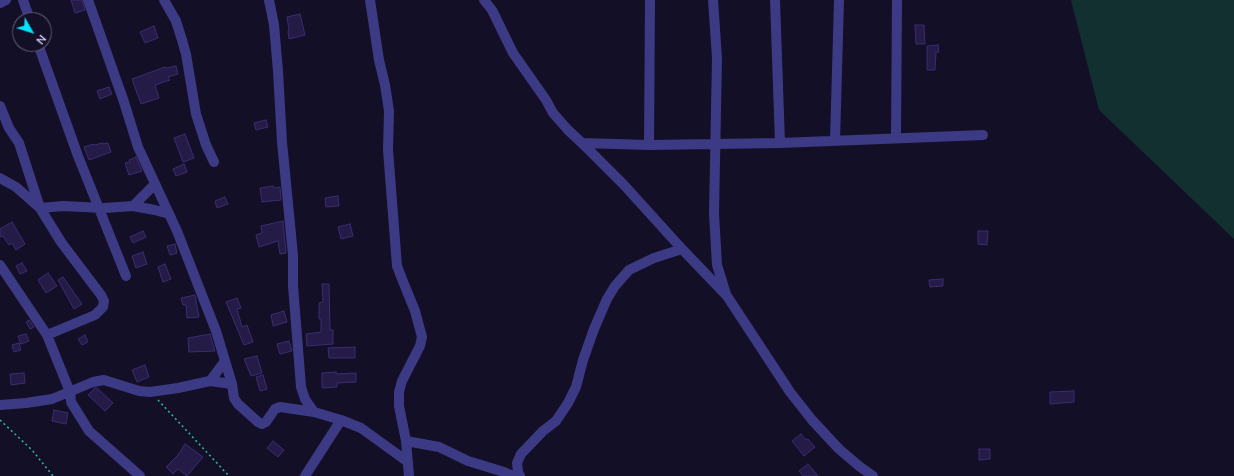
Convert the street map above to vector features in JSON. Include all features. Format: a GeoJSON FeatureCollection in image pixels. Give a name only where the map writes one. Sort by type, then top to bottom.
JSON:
{"type":"FeatureCollection","features":[{"type":"Feature","properties":{"kind":"street"},"geometry":{"type":"LineString","coordinates":[[0,3],[6,0]]}},
{"type":"Feature","properties":{"kind":"street"},"geometry":{"type":"LineString","coordinates":[[23,0],[27,12]]}},
{"type":"Feature","properties":{"kind":"street"},"geometry":{"type":"LineString","coordinates":[[88,0],[124,102],[138,147],[177,231],[216,330],[232,384],[234,398],[238,404],[262,424],[266,422],[275,409],[280,407],[314,412],[341,420],[361,428],[408,462]]}},
{"type":"Feature","properties":{"kind":"street"},"geometry":{"type":"LineString","coordinates":[[164,0],[176,21],[182,40],[186,54],[196,114],[206,145],[214,162]]}},
{"type":"Feature","properties":{"kind":"street"},"geometry":{"type":"LineString","coordinates":[[268,0],[274,25],[278,71],[282,142],[293,255],[293,286],[300,374],[305,399],[314,412]]}},
{"type":"Feature","properties":{"kind":"street"},"geometry":{"type":"LineString","coordinates":[[370,0],[379,60],[385,84],[389,111],[388,150],[397,266],[415,311],[422,337],[420,346],[402,381],[399,392],[399,406],[406,441],[410,476]]}},
{"type":"Feature","properties":{"kind":"street"},"geometry":{"type":"LineString","coordinates":[[484,0],[492,10],[513,53],[546,100],[553,113],[568,130],[624,184],[682,250],[727,296],[790,392],[812,420],[839,450],[873,476]]}},
{"type":"Feature","properties":{"kind":"street"},"geometry":{"type":"LineString","coordinates":[[649,145],[650,0]]}},
{"type":"Feature","properties":{"kind":"street"},"geometry":{"type":"LineString","coordinates":[[712,0],[717,58],[714,214],[719,271],[727,296]]}},
{"type":"Feature","properties":{"kind":"street"},"geometry":{"type":"LineString","coordinates":[[775,0],[780,143]]}},
{"type":"Feature","properties":{"kind":"street"},"geometry":{"type":"LineString","coordinates":[[835,141],[839,0]]}},
{"type":"Feature","properties":{"kind":"street"},"geometry":{"type":"LineString","coordinates":[[896,0],[896,138]]}},
{"type":"Feature","properties":{"kind":"street"},"geometry":{"type":"LineString","coordinates":[[41,52],[78,156],[126,276]]}},
{"type":"Feature","properties":{"kind":"street"},"geometry":{"type":"LineString","coordinates":[[0,106],[9,128],[19,143],[40,208],[61,242],[104,301],[103,308],[95,315],[47,335]]}},
{"type":"Feature","properties":{"kind":"street"},"geometry":{"type":"LineString","coordinates":[[582,143],[649,145],[780,143],[983,135]]}},
{"type":"Feature","properties":{"kind":"street"},"geometry":{"type":"LineString","coordinates":[[0,178],[16,187],[40,208],[63,206],[122,208],[133,206],[169,214]]}},
{"type":"Feature","properties":{"kind":"street"},"geometry":{"type":"LineString","coordinates":[[133,206],[155,184]]}},
{"type":"Feature","properties":{"kind":"street"},"geometry":{"type":"LineString","coordinates":[[520,476],[517,463],[520,454],[534,439],[556,421],[568,403],[576,387],[583,360],[594,329],[607,299],[615,286],[629,270],[654,258],[682,250]]}},
{"type":"Feature","properties":{"kind":"street"},"geometry":{"type":"LineString","coordinates":[[0,265],[47,335],[70,392],[71,402],[89,431],[140,476]]}},
{"type":"Feature","properties":{"kind":"street"},"geometry":{"type":"LineString","coordinates":[[210,381],[224,361]]}},
{"type":"Feature","properties":{"kind":"street"},"geometry":{"type":"LineString","coordinates":[[0,405],[52,399],[93,382],[104,380],[139,391],[150,392],[210,381],[232,384]]}},
{"type":"Feature","properties":{"kind":"street"},"geometry":{"type":"LineString","coordinates":[[306,476],[341,420]]}},
{"type":"Feature","properties":{"kind":"street"},"geometry":{"type":"LineString","coordinates":[[406,441],[439,446],[468,461],[513,476]]}},
{"type":"Feature","properties":{"kind":"path"},"geometry":{"type":"LineString","coordinates":[[150,392],[229,476]]}},
{"type":"Feature","properties":{"kind":"path"},"geometry":{"type":"LineString","coordinates":[[0,420],[32,450],[54,476]]}},
{"type":"Feature","properties":{"kind":"green space"},"geometry":{"type":"Polygon","coordinates":[[[1071,0],[1234,0],[1234,239],[1099,110],[1071,0]]]}},
{"type":"Feature","properties":{"kind":"building"},"geometry":{"type":"Polygon","coordinates":[[[71,0],[82,0],[85,10],[75,13],[71,0]]]}},
{"type":"Feature","properties":{"kind":"building"},"geometry":{"type":"Polygon","coordinates":[[[300,14],[305,35],[289,39],[287,17],[300,14]]]}},
{"type":"Feature","properties":{"kind":"building"},"geometry":{"type":"Polygon","coordinates":[[[915,25],[924,25],[925,44],[916,44],[915,25]]]}},
{"type":"Feature","properties":{"kind":"building"},"geometry":{"type":"Polygon","coordinates":[[[154,26],[158,38],[145,43],[140,32],[154,26]]]}},
{"type":"Feature","properties":{"kind":"building"},"geometry":{"type":"Polygon","coordinates":[[[938,45],[939,52],[936,52],[935,70],[927,70],[927,46],[938,45]]]}},
{"type":"Feature","properties":{"kind":"building"},"geometry":{"type":"Polygon","coordinates":[[[176,66],[178,74],[168,77],[170,80],[155,85],[159,98],[141,104],[132,79],[165,67],[176,66]]]}},
{"type":"Feature","properties":{"kind":"building"},"geometry":{"type":"Polygon","coordinates":[[[109,87],[112,94],[100,99],[97,91],[109,87]]]}},
{"type":"Feature","properties":{"kind":"building"},"geometry":{"type":"Polygon","coordinates":[[[266,120],[268,127],[256,130],[254,123],[266,120]]]}},
{"type":"Feature","properties":{"kind":"building"},"geometry":{"type":"Polygon","coordinates":[[[185,134],[194,158],[183,162],[174,138],[185,134]]]}},
{"type":"Feature","properties":{"kind":"building"},"geometry":{"type":"Polygon","coordinates":[[[108,143],[111,152],[89,160],[84,147],[108,143]]]}},
{"type":"Feature","properties":{"kind":"building"},"geometry":{"type":"Polygon","coordinates":[[[136,157],[142,171],[129,175],[125,163],[130,162],[129,160],[136,157]]]}},
{"type":"Feature","properties":{"kind":"building"},"geometry":{"type":"Polygon","coordinates":[[[184,164],[187,172],[176,176],[173,169],[184,164]]]}},
{"type":"Feature","properties":{"kind":"building"},"geometry":{"type":"Polygon","coordinates":[[[273,186],[274,188],[280,187],[281,200],[262,202],[260,188],[273,186]]]}},
{"type":"Feature","properties":{"kind":"building"},"geometry":{"type":"Polygon","coordinates":[[[338,196],[339,206],[326,207],[325,198],[338,196]]]}},
{"type":"Feature","properties":{"kind":"building"},"geometry":{"type":"Polygon","coordinates":[[[225,197],[228,204],[217,208],[215,201],[225,197]]]}},
{"type":"Feature","properties":{"kind":"building"},"geometry":{"type":"Polygon","coordinates":[[[283,221],[286,253],[280,254],[278,241],[259,247],[256,235],[262,233],[261,226],[283,221]]]}},
{"type":"Feature","properties":{"kind":"building"},"geometry":{"type":"Polygon","coordinates":[[[12,222],[25,244],[16,250],[12,243],[9,245],[3,236],[0,237],[0,229],[12,222]]]}},
{"type":"Feature","properties":{"kind":"building"},"geometry":{"type":"Polygon","coordinates":[[[350,224],[353,236],[341,239],[338,227],[350,224]]]}},
{"type":"Feature","properties":{"kind":"building"},"geometry":{"type":"Polygon","coordinates":[[[143,231],[146,237],[133,243],[130,237],[143,231]]]}},
{"type":"Feature","properties":{"kind":"building"},"geometry":{"type":"Polygon","coordinates":[[[978,231],[988,231],[987,245],[978,244],[978,231]]]}},
{"type":"Feature","properties":{"kind":"building"},"geometry":{"type":"Polygon","coordinates":[[[175,244],[177,253],[170,255],[167,246],[175,244]]]}},
{"type":"Feature","properties":{"kind":"building"},"geometry":{"type":"Polygon","coordinates":[[[143,252],[147,264],[136,268],[132,256],[143,252]]]}},
{"type":"Feature","properties":{"kind":"building"},"geometry":{"type":"Polygon","coordinates":[[[22,263],[27,271],[20,274],[16,266],[22,263]]]}},
{"type":"Feature","properties":{"kind":"building"},"geometry":{"type":"Polygon","coordinates":[[[165,264],[171,279],[163,282],[158,267],[165,264]]]}},
{"type":"Feature","properties":{"kind":"building"},"geometry":{"type":"Polygon","coordinates":[[[48,273],[57,286],[46,293],[38,280],[48,273]]]}},
{"type":"Feature","properties":{"kind":"building"},"geometry":{"type":"Polygon","coordinates":[[[63,277],[82,304],[74,309],[58,280],[63,277]]]}},
{"type":"Feature","properties":{"kind":"building"},"geometry":{"type":"Polygon","coordinates":[[[943,279],[943,286],[930,287],[929,280],[943,279]]]}},
{"type":"Feature","properties":{"kind":"building"},"geometry":{"type":"Polygon","coordinates":[[[322,284],[329,284],[330,330],[333,330],[333,344],[307,346],[306,334],[321,332],[319,303],[323,302],[322,284]]]}},
{"type":"Feature","properties":{"kind":"building"},"geometry":{"type":"Polygon","coordinates":[[[195,295],[199,317],[187,318],[186,305],[183,305],[181,298],[195,295]]]}},
{"type":"Feature","properties":{"kind":"building"},"geometry":{"type":"Polygon","coordinates":[[[237,298],[241,308],[237,309],[242,327],[247,325],[253,342],[244,345],[226,302],[237,298]]]}},
{"type":"Feature","properties":{"kind":"building"},"geometry":{"type":"Polygon","coordinates":[[[284,311],[287,322],[273,326],[271,315],[284,311]]]}},
{"type":"Feature","properties":{"kind":"building"},"geometry":{"type":"Polygon","coordinates":[[[29,320],[34,327],[30,329],[26,322],[29,320]]]}},
{"type":"Feature","properties":{"kind":"building"},"geometry":{"type":"Polygon","coordinates":[[[26,334],[29,341],[21,344],[18,336],[26,334]]]}},
{"type":"Feature","properties":{"kind":"building"},"geometry":{"type":"Polygon","coordinates":[[[210,334],[215,351],[189,352],[188,338],[210,334]]]}},
{"type":"Feature","properties":{"kind":"building"},"geometry":{"type":"Polygon","coordinates":[[[85,335],[88,342],[82,345],[78,339],[85,335]]]}},
{"type":"Feature","properties":{"kind":"building"},"geometry":{"type":"Polygon","coordinates":[[[289,341],[292,351],[280,354],[277,344],[289,341]]]}},
{"type":"Feature","properties":{"kind":"building"},"geometry":{"type":"Polygon","coordinates":[[[19,343],[21,350],[14,352],[12,345],[19,343]]]}},
{"type":"Feature","properties":{"kind":"building"},"geometry":{"type":"Polygon","coordinates":[[[355,347],[355,358],[329,358],[328,348],[355,347]]]}},
{"type":"Feature","properties":{"kind":"building"},"geometry":{"type":"Polygon","coordinates":[[[257,356],[262,373],[251,376],[244,359],[257,356]]]}},
{"type":"Feature","properties":{"kind":"building"},"geometry":{"type":"Polygon","coordinates":[[[145,365],[149,377],[137,382],[132,370],[145,365]]]}},
{"type":"Feature","properties":{"kind":"building"},"geometry":{"type":"Polygon","coordinates":[[[336,372],[336,374],[356,373],[356,382],[337,383],[337,387],[322,388],[322,373],[336,372]]]}},
{"type":"Feature","properties":{"kind":"building"},"geometry":{"type":"Polygon","coordinates":[[[24,373],[25,383],[11,385],[10,374],[24,373]]]}},
{"type":"Feature","properties":{"kind":"building"},"geometry":{"type":"Polygon","coordinates":[[[263,375],[267,389],[260,391],[256,377],[263,375]]]}},
{"type":"Feature","properties":{"kind":"building"},"geometry":{"type":"Polygon","coordinates":[[[95,388],[97,388],[113,403],[105,411],[88,395],[95,388]]]}},
{"type":"Feature","properties":{"kind":"building"},"geometry":{"type":"Polygon","coordinates":[[[1074,391],[1074,402],[1050,404],[1050,392],[1074,391]]]}},
{"type":"Feature","properties":{"kind":"building"},"geometry":{"type":"Polygon","coordinates":[[[54,410],[68,413],[66,424],[52,421],[54,410]]]}},
{"type":"Feature","properties":{"kind":"building"},"geometry":{"type":"Polygon","coordinates":[[[801,434],[815,447],[804,456],[792,441],[801,434]]]}},
{"type":"Feature","properties":{"kind":"building"},"geometry":{"type":"Polygon","coordinates":[[[273,441],[284,450],[278,457],[267,448],[273,441]]]}},
{"type":"Feature","properties":{"kind":"building"},"geometry":{"type":"Polygon","coordinates":[[[185,444],[203,457],[187,476],[178,469],[173,474],[166,467],[178,455],[185,444]]]}},
{"type":"Feature","properties":{"kind":"building"},"geometry":{"type":"Polygon","coordinates":[[[979,449],[990,449],[990,459],[979,460],[979,449]]]}},
{"type":"Feature","properties":{"kind":"building"},"geometry":{"type":"Polygon","coordinates":[[[808,464],[818,476],[803,476],[799,471],[808,464]]]}}]}
